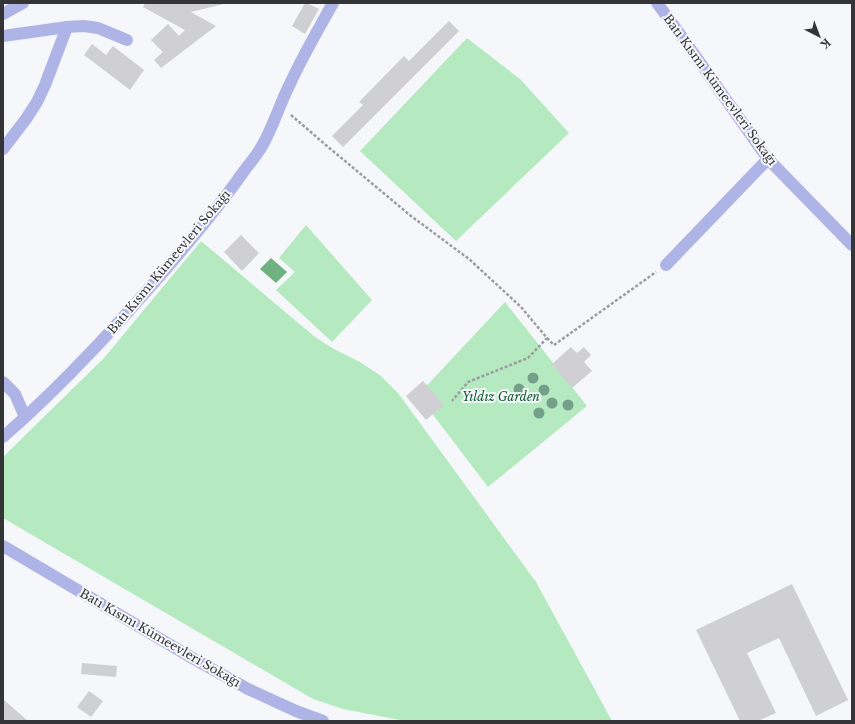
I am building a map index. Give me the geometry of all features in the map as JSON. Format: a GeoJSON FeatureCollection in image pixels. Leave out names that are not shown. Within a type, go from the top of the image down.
{"type":"FeatureCollection","features":[{"type":"Feature","properties":{"kind":"street"},"geometry":{"type":"LineString","coordinates":[[3,14],[23,3]]}},
{"type":"Feature","properties":{"kind":"street","name":"Batı Kısmı Kümeevleri Sokağı"},"geometry":{"type":"LineString","coordinates":[[3,437],[57,387],[124,317],[208,220],[261,146],[304,54],[333,3]]}},
{"type":"Feature","properties":{"kind":"street","name":"Batı Kısmı Kümeevleri Sokağı"},"geometry":{"type":"LineString","coordinates":[[657,3],[768,159],[852,245]]}},
{"type":"Feature","properties":{"kind":"street"},"geometry":{"type":"LineString","coordinates":[[3,36],[84,26],[98,28],[127,40]]}},
{"type":"Feature","properties":{"kind":"street"},"geometry":{"type":"LineString","coordinates":[[3,149],[37,102],[67,27]]}},
{"type":"Feature","properties":{"kind":"street"},"geometry":{"type":"LineString","coordinates":[[666,265],[768,159]]}},
{"type":"Feature","properties":{"kind":"street"},"geometry":{"type":"LineString","coordinates":[[3,382],[15,394],[25,417]]}},
{"type":"Feature","properties":{"kind":"street","name":"Batı Kısmı Kümeevleri Sokağı"},"geometry":{"type":"LineString","coordinates":[[3,546],[194,659],[248,689],[296,711],[323,721]]}},
{"type":"Feature","properties":{"kind":"path"},"geometry":{"type":"LineString","coordinates":[[281,104],[294,118],[338,156],[411,216],[468,259],[521,307],[554,345],[666,265]]}},
{"type":"Feature","properties":{"kind":"path"},"geometry":{"type":"LineString","coordinates":[[452,401],[468,382],[528,358],[547,338]]}},
{"type":"Feature","properties":{"kind":"green space"},"geometry":{"type":"Polygon","coordinates":[[[467,38],[520,79],[569,133],[456,241],[360,151],[467,38]]]}},
{"type":"Feature","properties":{"kind":"green space"},"geometry":{"type":"Polygon","coordinates":[[[306,225],[372,300],[332,342],[276,290],[295,272],[279,258],[306,225]]]}},
{"type":"Feature","properties":{"kind":"green space"},"geometry":{"type":"Polygon","coordinates":[[[201,241],[315,337],[334,349],[360,362],[381,376],[398,393],[536,582],[612,721],[405,721],[343,709],[313,699],[3,518],[3,457],[104,358],[201,241]]]}},
{"type":"Feature","properties":{"kind":"green space","name":"Yıldız Garden"},"geometry":{"type":"Polygon","coordinates":[[[505,302],[587,406],[488,487],[418,395],[505,302]]]}},
{"type":"Feature","properties":{"kind":"shaded area"},"geometry":{"type":"Polygon","coordinates":[[[271,258],[287,272],[276,283],[260,269],[271,258]]]}},
{"type":"Feature","properties":{"kind":"building"},"geometry":{"type":"Polygon","coordinates":[[[145,3],[224,4],[191,12],[216,26],[161,68],[154,60],[163,52],[151,40],[168,24],[179,36],[185,30],[143,7],[145,3]]]}},
{"type":"Feature","properties":{"kind":"building"},"geometry":{"type":"Polygon","coordinates":[[[305,3],[319,9],[305,34],[292,26],[305,3]]]}},
{"type":"Feature","properties":{"kind":"building"},"geometry":{"type":"Polygon","coordinates":[[[449,21],[459,31],[343,147],[332,136],[363,105],[359,102],[404,56],[409,61],[449,21]]]}},
{"type":"Feature","properties":{"kind":"building"},"geometry":{"type":"Polygon","coordinates":[[[92,44],[106,55],[113,46],[144,70],[130,90],[84,55],[92,44]]]}},
{"type":"Feature","properties":{"kind":"building"},"geometry":{"type":"Polygon","coordinates":[[[241,235],[259,253],[242,271],[224,252],[241,235]]]}},
{"type":"Feature","properties":{"kind":"building"},"geometry":{"type":"Polygon","coordinates":[[[571,347],[577,353],[584,347],[591,355],[584,362],[592,371],[572,388],[552,364],[571,347]]]}},
{"type":"Feature","properties":{"kind":"building"},"geometry":{"type":"Polygon","coordinates":[[[423,381],[444,405],[426,420],[406,396],[423,381]]]}},
{"type":"Feature","properties":{"kind":"building"},"geometry":{"type":"Polygon","coordinates":[[[792,584],[848,700],[816,716],[779,638],[747,653],[776,713],[758,721],[740,721],[696,630],[792,584]]]}},
{"type":"Feature","properties":{"kind":"building"},"geometry":{"type":"Polygon","coordinates":[[[82,663],[117,666],[116,677],[81,674],[82,663]]]}},
{"type":"Feature","properties":{"kind":"building"},"geometry":{"type":"Polygon","coordinates":[[[89,691],[103,701],[91,717],[77,707],[89,691]]]}},
{"type":"Feature","properties":{"kind":"building"},"geometry":{"type":"Polygon","coordinates":[[[3,699],[28,721],[3,721],[3,699]]]}}]}
